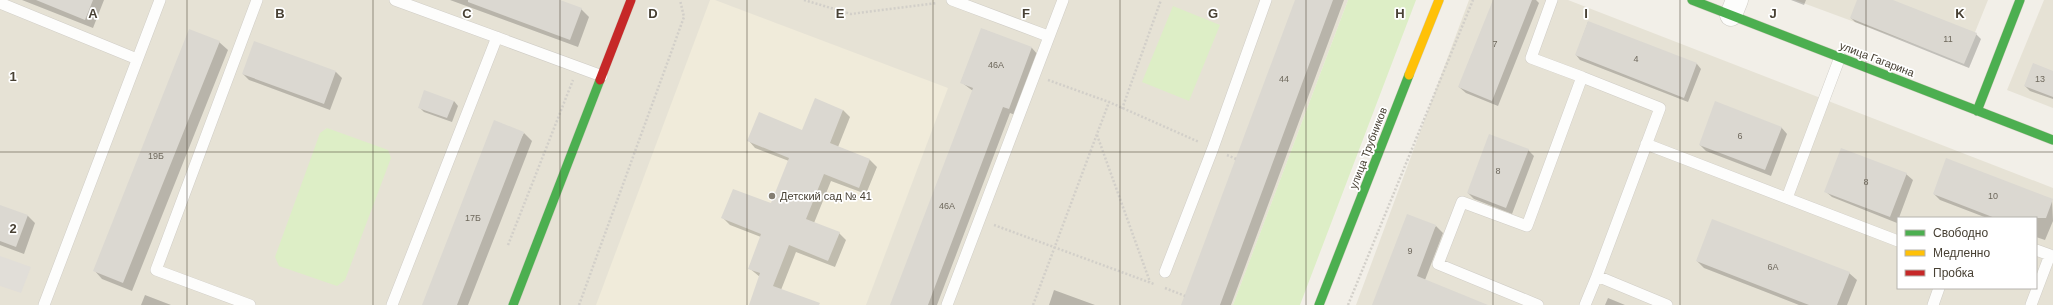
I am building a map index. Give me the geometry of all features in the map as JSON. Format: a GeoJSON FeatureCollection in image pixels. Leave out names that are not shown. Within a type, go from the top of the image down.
{"type":"FeatureCollection","features":[{"type":"Feature","properties":{"kind":"street"},"geometry":{"type":"LineString","coordinates":[[513,305],[631,0]]}},
{"type":"Feature","properties":{"kind":"street","name":"улица Трубников"},"geometry":{"type":"LineString","coordinates":[[1319,305],[1439,0]]}},
{"type":"Feature","properties":{"kind":"street","name":"улица Гагарина"},"geometry":{"type":"LineString","coordinates":[[1692,0],[1734,8],[1840,58],[2053,140]]}},
{"type":"Feature","properties":{"kind":"street"},"geometry":{"type":"LineString","coordinates":[[1977,110],[2020,0]]}},
{"type":"Feature","properties":{"kind":"lane"},"geometry":{"type":"LineString","coordinates":[[44,305],[160,0]]}},
{"type":"Feature","properties":{"kind":"lane"},"geometry":{"type":"LineString","coordinates":[[250,305],[156,270],[257,0]]}},
{"type":"Feature","properties":{"kind":"lane"},"geometry":{"type":"LineString","coordinates":[[395,0],[602,76]]}},
{"type":"Feature","properties":{"kind":"lane"},"geometry":{"type":"LineString","coordinates":[[947,305],[1048,36],[1063,0]]}},
{"type":"Feature","properties":{"kind":"lane"},"geometry":{"type":"LineString","coordinates":[[1166,272],[1213,148],[1266,0]]}},
{"type":"Feature","properties":{"kind":"lane"},"geometry":{"type":"LineString","coordinates":[[1552,0],[1531,58],[1660,108],[1585,305]]}},
{"type":"Feature","properties":{"kind":"lane"},"geometry":{"type":"LineString","coordinates":[[951,1],[1048,36]]}},
{"type":"Feature","properties":{"kind":"lane"},"geometry":{"type":"LineString","coordinates":[[0,3],[137,59]]}},
{"type":"Feature","properties":{"kind":"lane"},"geometry":{"type":"LineString","coordinates":[[392,305],[497,37]]}},
{"type":"Feature","properties":{"kind":"lane"},"geometry":{"type":"LineString","coordinates":[[1787,198],[1840,58]]}},
{"type":"Feature","properties":{"kind":"lane"},"geometry":{"type":"LineString","coordinates":[[1538,305],[1438,264],[1462,202],[1527,226],[1582,77]]}},
{"type":"Feature","properties":{"kind":"lane"},"geometry":{"type":"LineString","coordinates":[[1646,144],[1897,240]]}},
{"type":"Feature","properties":{"kind":"lane"},"geometry":{"type":"LineString","coordinates":[[2037,250],[2051,251],[2037,289]]}},
{"type":"Feature","properties":{"kind":"lane"},"geometry":{"type":"LineString","coordinates":[[1597,276],[1667,305]]}},
{"type":"Feature","properties":{"kind":"lane"},"geometry":{"type":"LineString","coordinates":[[1933,305],[1939,289]]}},
{"type":"Feature","properties":{"kind":"lane"},"geometry":{"type":"LineString","coordinates":[[2031,305],[2037,289]]}},
{"type":"Feature","properties":{"kind":"path"},"geometry":{"type":"LineString","coordinates":[[579,305],[684,17],[680,0]]}},
{"type":"Feature","properties":{"kind":"path"},"geometry":{"type":"LineString","coordinates":[[804,0],[851,14],[951,1]]}},
{"type":"Feature","properties":{"kind":"path"},"geometry":{"type":"LineString","coordinates":[[1122,109],[1161,0]]}},
{"type":"Feature","properties":{"kind":"path"},"geometry":{"type":"LineString","coordinates":[[1348,305],[1473,0]]}},
{"type":"Feature","properties":{"kind":"path"},"geometry":{"type":"LineString","coordinates":[[508,245],[578,67]]}},
{"type":"Feature","properties":{"kind":"path"},"geometry":{"type":"LineString","coordinates":[[1034,75],[1109,102],[1236,159]]}},
{"type":"Feature","properties":{"kind":"path"},"geometry":{"type":"LineString","coordinates":[[1033,305],[1109,102]]}},
{"type":"Feature","properties":{"kind":"path"},"geometry":{"type":"LineString","coordinates":[[1097,135],[1150,283]]}},
{"type":"Feature","properties":{"kind":"path"},"geometry":{"type":"LineString","coordinates":[[979,220],[1185,296]]}},
{"type":"Feature","properties":{"kind":"shaded area"},"geometry":{"type":"Polygon","coordinates":[[[0,0],[1348,0],[1233,305],[0,305],[0,0]]]}},
{"type":"Feature","properties":{"kind":"shaded area","name":"Детский сад № 41"},"geometry":{"type":"Polygon","coordinates":[[[710,0],[715,0],[948,88],[866,305],[596,305],[710,0]]]}},
{"type":"Feature","properties":{"kind":"shaded area"},"geometry":{"type":"Polygon","coordinates":[[[1469,0],[1568,0],[2053,188],[2053,305],[1356,305],[1469,0]]]}},
{"type":"Feature","properties":{"kind":"shaded area"},"geometry":{"type":"Polygon","coordinates":[[[1795,0],[1988,0],[1963,62],[1795,0]]]}},
{"type":"Feature","properties":{"kind":"shaded area"},"geometry":{"type":"Polygon","coordinates":[[[2044,0],[2053,0],[2053,108],[2007,90],[2044,0]]]}},
{"type":"Feature","properties":{"kind":"shaded area"},"geometry":{"type":"Polygon","coordinates":[[[0,256],[31,267],[21,293],[0,286],[0,256]]]}},
{"type":"Feature","properties":{"kind":"green space"},"geometry":{"type":"Polygon","coordinates":[[[1348,0],[1416,0],[1300,305],[1233,305],[1348,0]]]}},
{"type":"Feature","properties":{"kind":"green space"},"geometry":{"type":"Polygon","coordinates":[[[1173,6],[1220,25],[1189,101],[1142,82],[1173,6]]]}},
{"type":"Feature","properties":{"kind":"green space"},"geometry":{"type":"Polygon","coordinates":[[[327,128],[388,150],[391,158],[345,280],[337,286],[279,266],[275,257],[320,133],[327,128]]]}},
{"type":"Feature","properties":{"kind":"building"},"geometry":{"type":"Polygon","coordinates":[[[36,0],[93,0],[85,20],[36,0]]]}},
{"type":"Feature","properties":{"kind":"building"},"geometry":{"type":"Polygon","coordinates":[[[468,0],[560,0],[582,8],[570,40],[468,2],[468,0]]]}},
{"type":"Feature","properties":{"kind":"building"},"geometry":{"type":"Polygon","coordinates":[[[1295,0],[1333,0],[1220,305],[1181,305],[1295,0]]]}},
{"type":"Feature","properties":{"kind":"building"},"geometry":{"type":"Polygon","coordinates":[[[1493,0],[1532,0],[1492,101],[1458,87],[1493,0]]]}},
{"type":"Feature","properties":{"kind":"building"},"geometry":{"type":"Polygon","coordinates":[[[1857,0],[1893,0],[1977,33],[1964,64],[1850,18],[1857,0]]]}},
{"type":"Feature","properties":{"kind":"building"},"geometry":{"type":"Polygon","coordinates":[[[1588,21],[1697,63],[1684,98],[1575,55],[1588,21]]]}},
{"type":"Feature","properties":{"kind":"building"},"geometry":{"type":"Polygon","coordinates":[[[981,28],[1032,47],[1009,109],[1003,107],[928,305],[890,305],[973,88],[960,83],[981,28]]]}},
{"type":"Feature","properties":{"kind":"building"},"geometry":{"type":"Polygon","coordinates":[[[189,29],[220,41],[123,283],[93,271],[189,29]]]}},
{"type":"Feature","properties":{"kind":"building"},"geometry":{"type":"Polygon","coordinates":[[[254,41],[336,71],[324,104],[242,74],[254,41]]]}},
{"type":"Feature","properties":{"kind":"building"},"geometry":{"type":"Polygon","coordinates":[[[2033,63],[2053,71],[2053,97],[2024,86],[2033,63]]]}},
{"type":"Feature","properties":{"kind":"building"},"geometry":{"type":"Polygon","coordinates":[[[424,90],[454,101],[447,118],[418,108],[424,90]]]}},
{"type":"Feature","properties":{"kind":"building"},"geometry":{"type":"Polygon","coordinates":[[[815,98],[843,110],[830,143],[870,159],[859,188],[824,174],[806,219],[840,232],[828,261],[789,245],[773,286],[820,303],[819,305],[749,305],[760,273],[748,269],[761,234],[721,218],[733,189],[771,203],[789,158],[747,141],[759,112],[802,130],[815,98]]]}},
{"type":"Feature","properties":{"kind":"building"},"geometry":{"type":"Polygon","coordinates":[[[1715,101],[1782,127],[1765,170],[1699,145],[1715,101]]]}},
{"type":"Feature","properties":{"kind":"building"},"geometry":{"type":"Polygon","coordinates":[[[494,120],[524,132],[457,305],[422,305],[494,120]]]}},
{"type":"Feature","properties":{"kind":"building"},"geometry":{"type":"Polygon","coordinates":[[[1489,134],[1529,149],[1506,208],[1467,193],[1489,134]]]}},
{"type":"Feature","properties":{"kind":"building"},"geometry":{"type":"Polygon","coordinates":[[[1841,148],[1907,173],[1890,217],[1824,192],[1841,148]]]}},
{"type":"Feature","properties":{"kind":"building"},"geometry":{"type":"Polygon","coordinates":[[[1946,158],[2053,199],[2046,218],[1992,217],[1933,194],[1946,158]]]}},
{"type":"Feature","properties":{"kind":"building"},"geometry":{"type":"Polygon","coordinates":[[[0,205],[28,215],[16,247],[0,241],[0,205]]]}},
{"type":"Feature","properties":{"kind":"building"},"geometry":{"type":"Polygon","coordinates":[[[1407,214],[1436,225],[1417,276],[1488,305],[1372,305],[1407,214]]]}},
{"type":"Feature","properties":{"kind":"building"},"geometry":{"type":"Polygon","coordinates":[[[1712,219],[1850,272],[1837,305],[1809,305],[1696,261],[1712,219]]]}},
{"type":"Feature","properties":{"kind":"traffic: fast"},"geometry":{"type":"LineString","coordinates":[[1692,0],[2053,140]]}},
{"type":"Feature","properties":{"kind":"traffic: fast"},"geometry":{"type":"LineString","coordinates":[[1977,111],[2020,0]]}},
{"type":"Feature","properties":{"kind":"traffic: fast"},"geometry":{"type":"LineString","coordinates":[[1319,305],[1409,75]]}},
{"type":"Feature","properties":{"kind":"traffic: fast"},"geometry":{"type":"LineString","coordinates":[[513,305],[600,80]]}},
{"type":"Feature","properties":{"kind":"traffic: slow"},"geometry":{"type":"LineString","coordinates":[[1409,75],[1439,0]]}},
{"type":"Feature","properties":{"kind":"traffic: jam"},"geometry":{"type":"LineString","coordinates":[[600,80],[631,0]]}},
{"type":"Feature","properties":{"kind":"place","name":"Детский сад № 41"},"geometry":{"type":"Point","coordinates":[772,196]}}]}
